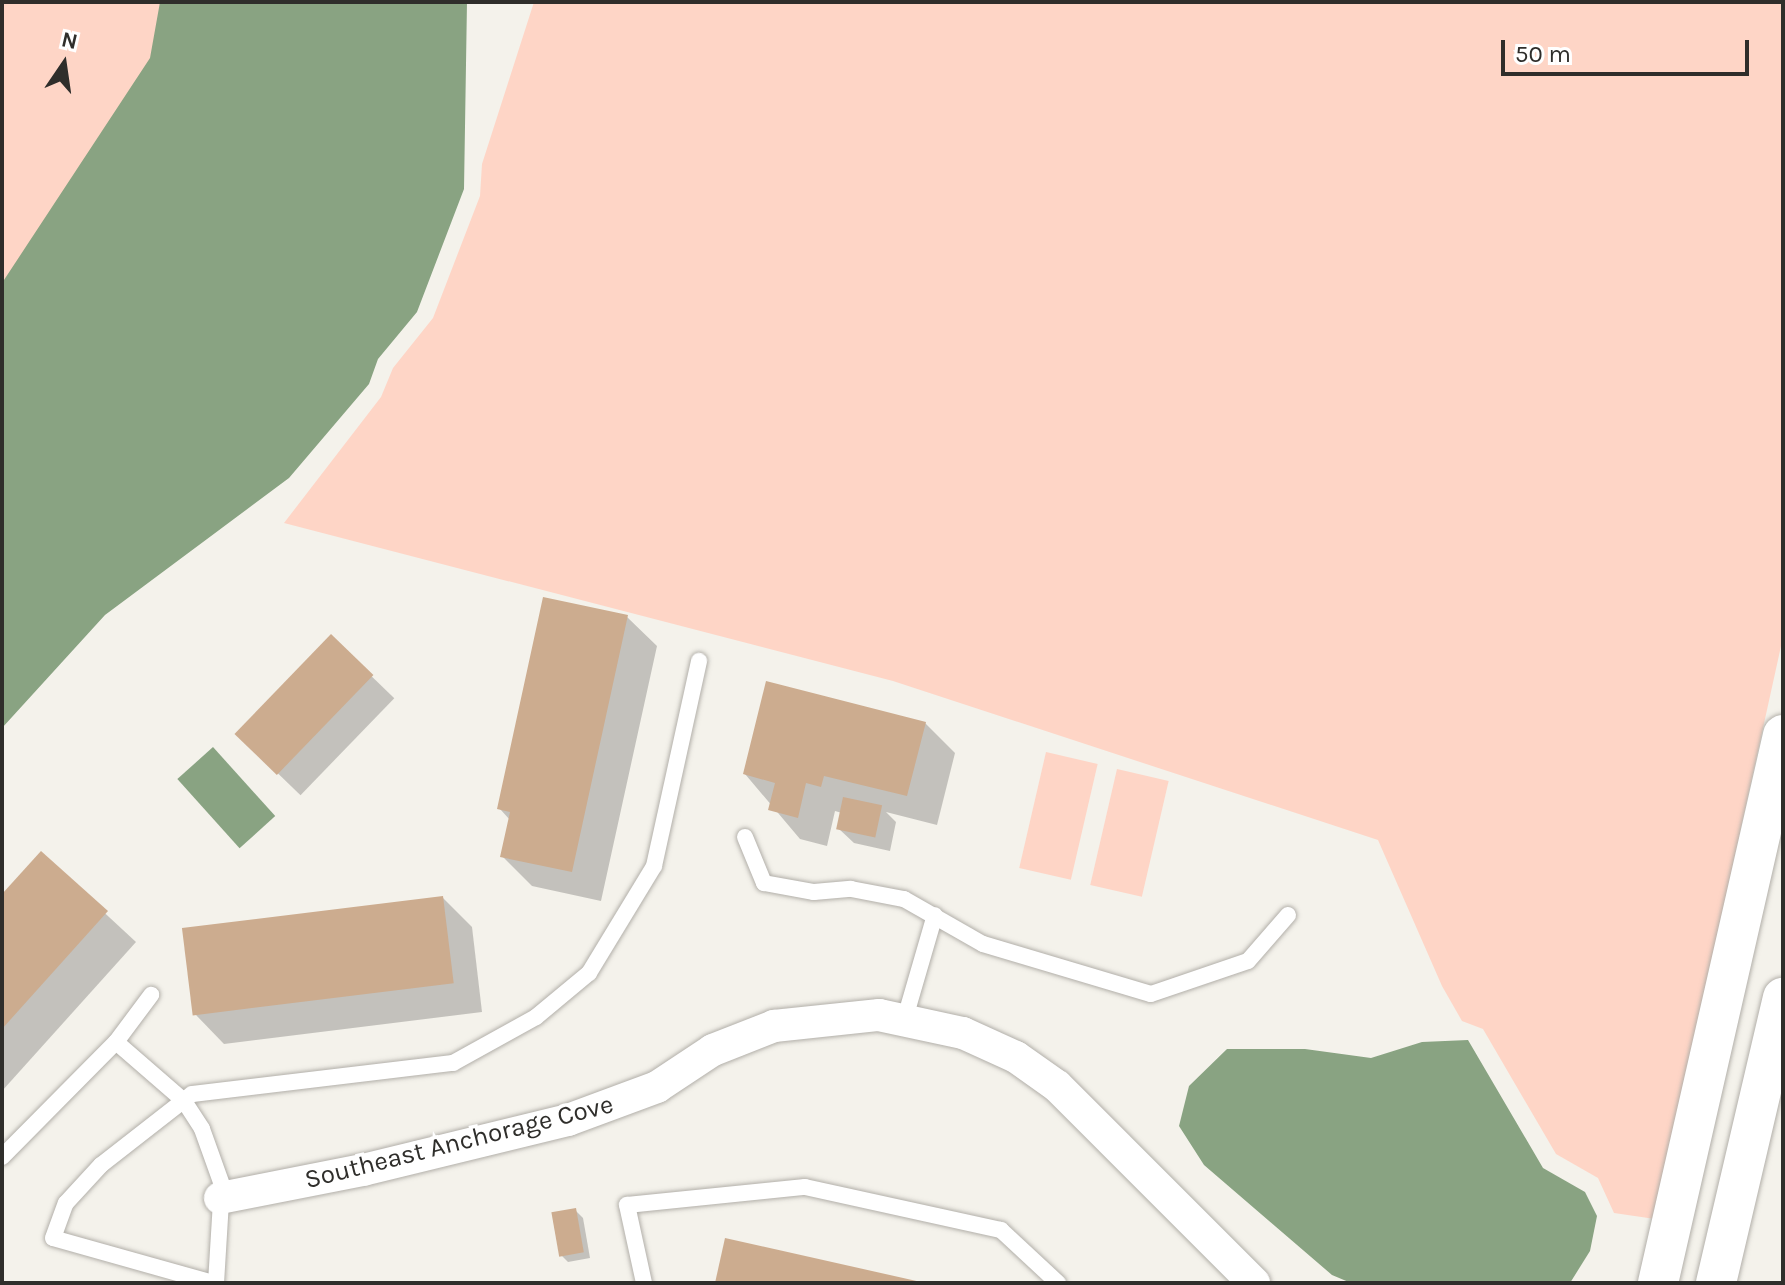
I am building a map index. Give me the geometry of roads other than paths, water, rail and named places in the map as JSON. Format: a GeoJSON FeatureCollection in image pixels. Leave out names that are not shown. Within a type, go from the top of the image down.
{"type":"FeatureCollection","features":[{"type":"Feature","properties":{"kind":"street"},"geometry":{"type":"LineString","coordinates":[[1658,1283],[1783,735]]}},
{"type":"Feature","properties":{"kind":"street"},"geometry":{"type":"LineString","coordinates":[[1716,1283],[1783,998]]}},
{"type":"Feature","properties":{"kind":"street","name":"Southeast Anchorage Cove"},"geometry":{"type":"LineString","coordinates":[[220,1198],[363,1170],[568,1120],[657,1087],[713,1050],[774,1026],[798,1020],[905,1018],[963,1033],[1016,1057],[1057,1086],[1254,1283]]}},
{"type":"Feature","properties":{"kind":"lane"},"geometry":{"type":"LineString","coordinates":[[116,1042],[184,1101],[213,1158],[220,1198],[215,1283],[53,1238],[66,1203],[87,1179],[184,1101],[192,1094],[267,1082],[453,1063],[536,1017],[568,991],[606,951],[654,866],[699,661]]}},
{"type":"Feature","properties":{"kind":"lane"},"geometry":{"type":"LineString","coordinates":[[745,837],[764,883],[814,892],[851,889],[904,899],[983,944],[1151,994],[1248,961],[1288,915]]}},
{"type":"Feature","properties":{"kind":"lane"},"geometry":{"type":"LineString","coordinates":[[905,1018],[935,915]]}},
{"type":"Feature","properties":{"kind":"lane"},"geometry":{"type":"LineString","coordinates":[[2,1157],[116,1042],[151,995]]}},
{"type":"Feature","properties":{"kind":"lane"},"geometry":{"type":"LineString","coordinates":[[644,1283],[627,1205],[805,1187],[1001,1230],[1058,1283]]}}]}
